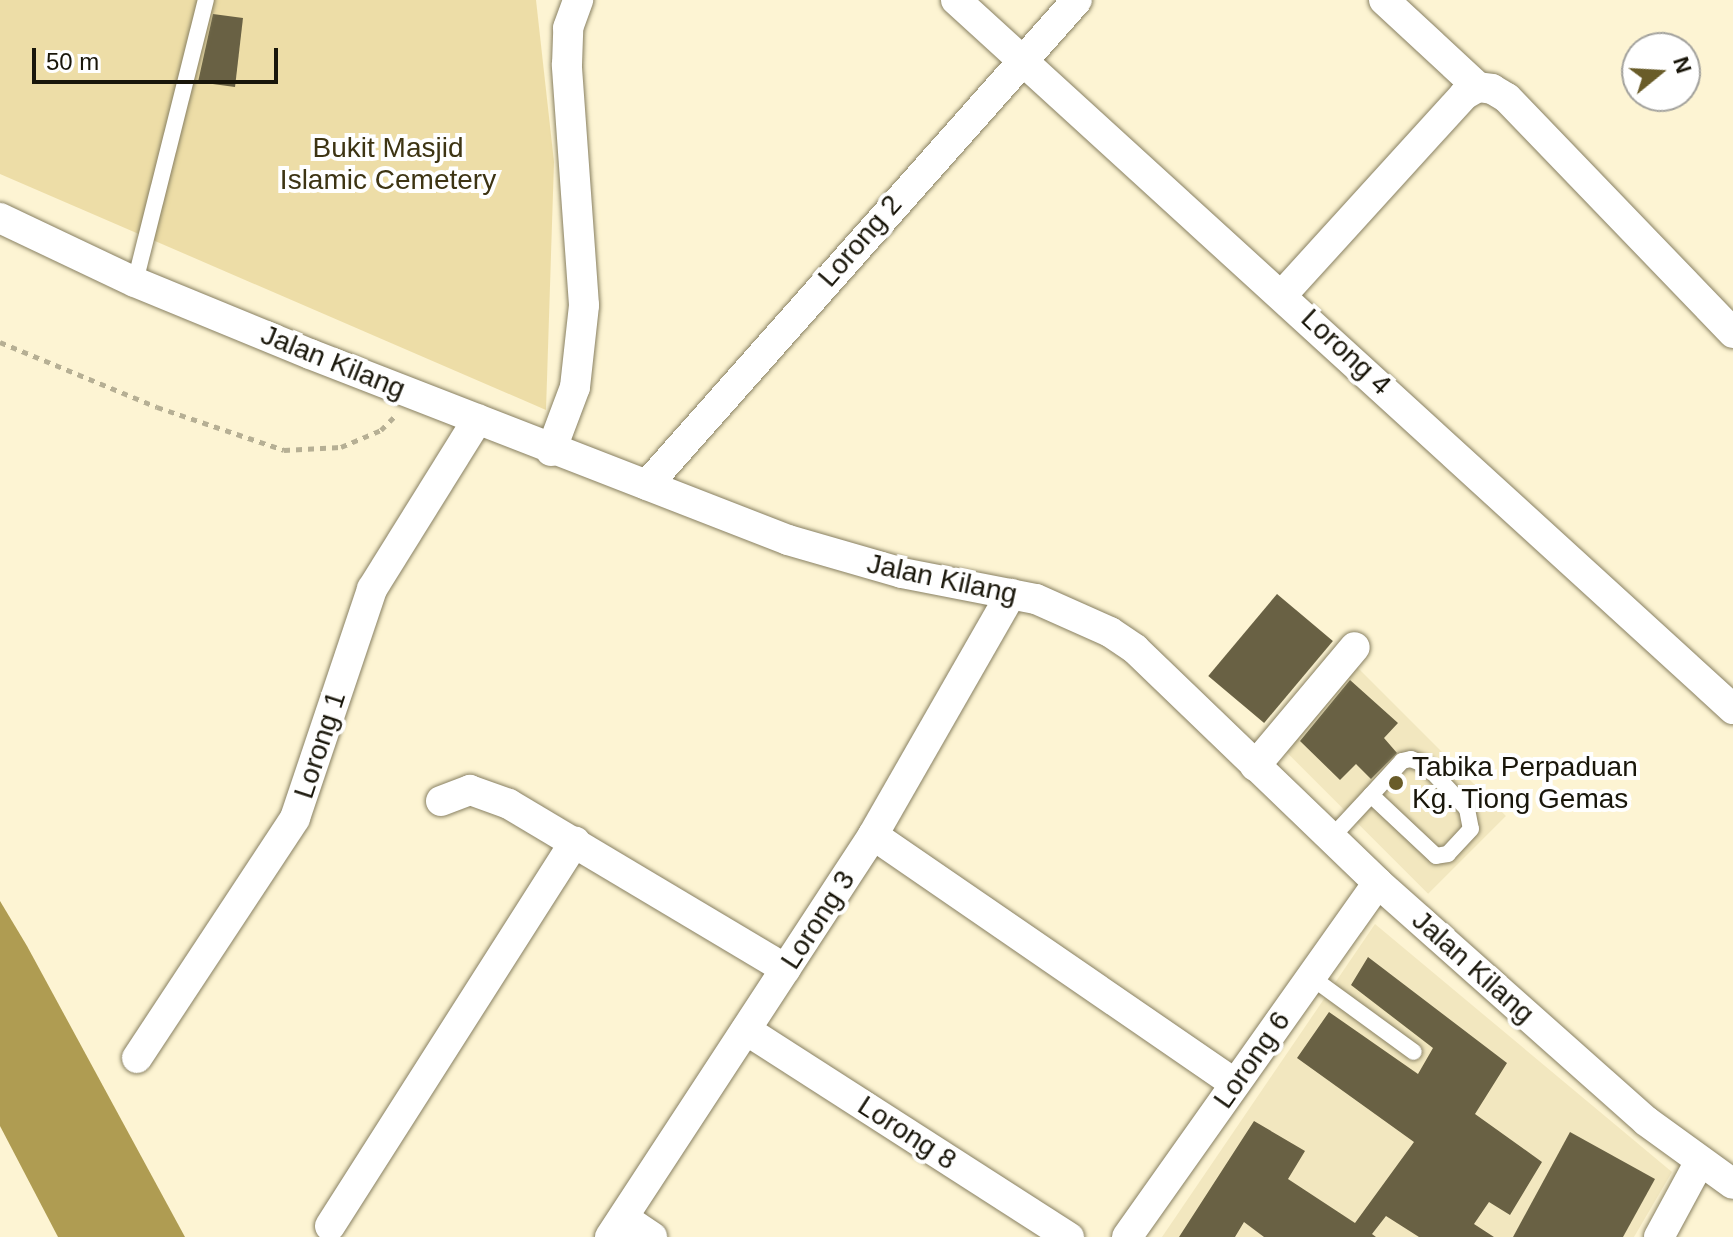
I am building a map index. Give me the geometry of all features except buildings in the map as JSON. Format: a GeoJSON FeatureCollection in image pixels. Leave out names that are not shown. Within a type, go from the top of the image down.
{"type":"FeatureCollection","features":[{"type":"Feature","properties":{"kind":"street"},"geometry":{"type":"LineString","coordinates":[[551,451],[575,387],[584,305],[567,65],[568,28],[578,0]]}},
{"type":"Feature","properties":{"kind":"street","name":"Lorong 4"},"geometry":{"type":"LineString","coordinates":[[956,0],[1283,294],[1733,709]]}},
{"type":"Feature","properties":{"kind":"street","name":"Lorong 2"},"geometry":{"type":"LineString","coordinates":[[647,485],[1022,57],[1077,0]]}},
{"type":"Feature","properties":{"kind":"street"},"geometry":{"type":"LineString","coordinates":[[1384,0],[1478,87],[1507,98],[1733,333]]}},
{"type":"Feature","properties":{"kind":"street"},"geometry":{"type":"LineString","coordinates":[[1283,294],[1464,95],[1478,87]]}},
{"type":"Feature","properties":{"kind":"street","name":"Jalan Kilang"},"geometry":{"type":"LineString","coordinates":[[0,218],[135,282],[551,451],[831,555],[1056,605],[1135,649],[1378,883],[1721,1170]]}},
{"type":"Feature","properties":{"kind":"street","name":"Lorong 1"},"geometry":{"type":"LineString","coordinates":[[137,1058],[295,818],[372,589],[478,419]]}},
{"type":"Feature","properties":{"kind":"street","name":"Lorong 3"},"geometry":{"type":"LineString","coordinates":[[617,1227],[873,835],[1011,594]]}},
{"type":"Feature","properties":{"kind":"street"},"geometry":{"type":"LineString","coordinates":[[1255,766],[1355,647]]}},
{"type":"Feature","properties":{"kind":"street"},"geometry":{"type":"LineString","coordinates":[[441,801],[470,790],[483,793],[575,842],[786,969]]}},
{"type":"Feature","properties":{"kind":"street"},"geometry":{"type":"LineString","coordinates":[[873,835],[1235,1084]]}},
{"type":"Feature","properties":{"kind":"street"},"geometry":{"type":"LineString","coordinates":[[330,1226],[575,842]]}},
{"type":"Feature","properties":{"kind":"street","name":"Lorong 6"},"geometry":{"type":"LineString","coordinates":[[1127,1237],[1378,883]]}},
{"type":"Feature","properties":{"kind":"street","name":"Lorong 8"},"geometry":{"type":"LineString","coordinates":[[746,1030],[1069,1237]]}},
{"type":"Feature","properties":{"kind":"street"},"geometry":{"type":"LineString","coordinates":[[1659,1237],[1721,1170]]}},
{"type":"Feature","properties":{"kind":"street"},"geometry":{"type":"LineString","coordinates":[[617,1227],[652,1237]]}},
{"type":"Feature","properties":{"kind":"lane"},"geometry":{"type":"LineString","coordinates":[[135,282],[206,0]]}},
{"type":"Feature","properties":{"kind":"lane"},"geometry":{"type":"LineString","coordinates":[[1331,838],[1402,761],[1419,760],[1467,809],[1471,829],[1448,854],[1436,856],[1371,795]]}},
{"type":"Feature","properties":{"kind":"lane"},"geometry":{"type":"LineString","coordinates":[[1311,977],[1414,1052]]}},
{"type":"Feature","properties":{"kind":"path"},"geometry":{"type":"LineString","coordinates":[[0,342],[157,407],[284,450],[341,447],[361,440],[381,430],[416,395]]}},
{"type":"Feature","properties":{"kind":"shaded area","name":"Tabika Perpaduan Kg. Tiong Gemas"},"geometry":{"type":"Polygon","coordinates":[[[1356,666],[1506,816],[1428,894],[1278,744],[1356,666]]]}},
{"type":"Feature","properties":{"kind":"shaded area"},"geometry":{"type":"Polygon","coordinates":[[[0,901],[185,1237],[58,1237],[0,1126],[0,901]]]}},
{"type":"Feature","properties":{"kind":"shaded area"},"geometry":{"type":"Polygon","coordinates":[[[1375,924],[1672,1172],[1634,1237],[1162,1237],[1375,924]]]}},
{"type":"Feature","properties":{"kind":"green space","name":"Bukit Masjid Islamic Cemetery"},"geometry":{"type":"Polygon","coordinates":[[[0,0],[536,0],[554,162],[546,410],[0,174],[0,0]]]}},
{"type":"Feature","properties":{"kind":"place","name":"Tabika Perpaduan Kg. Tiong Gemas"},"geometry":{"type":"Point","coordinates":[1396,783]}}]}
